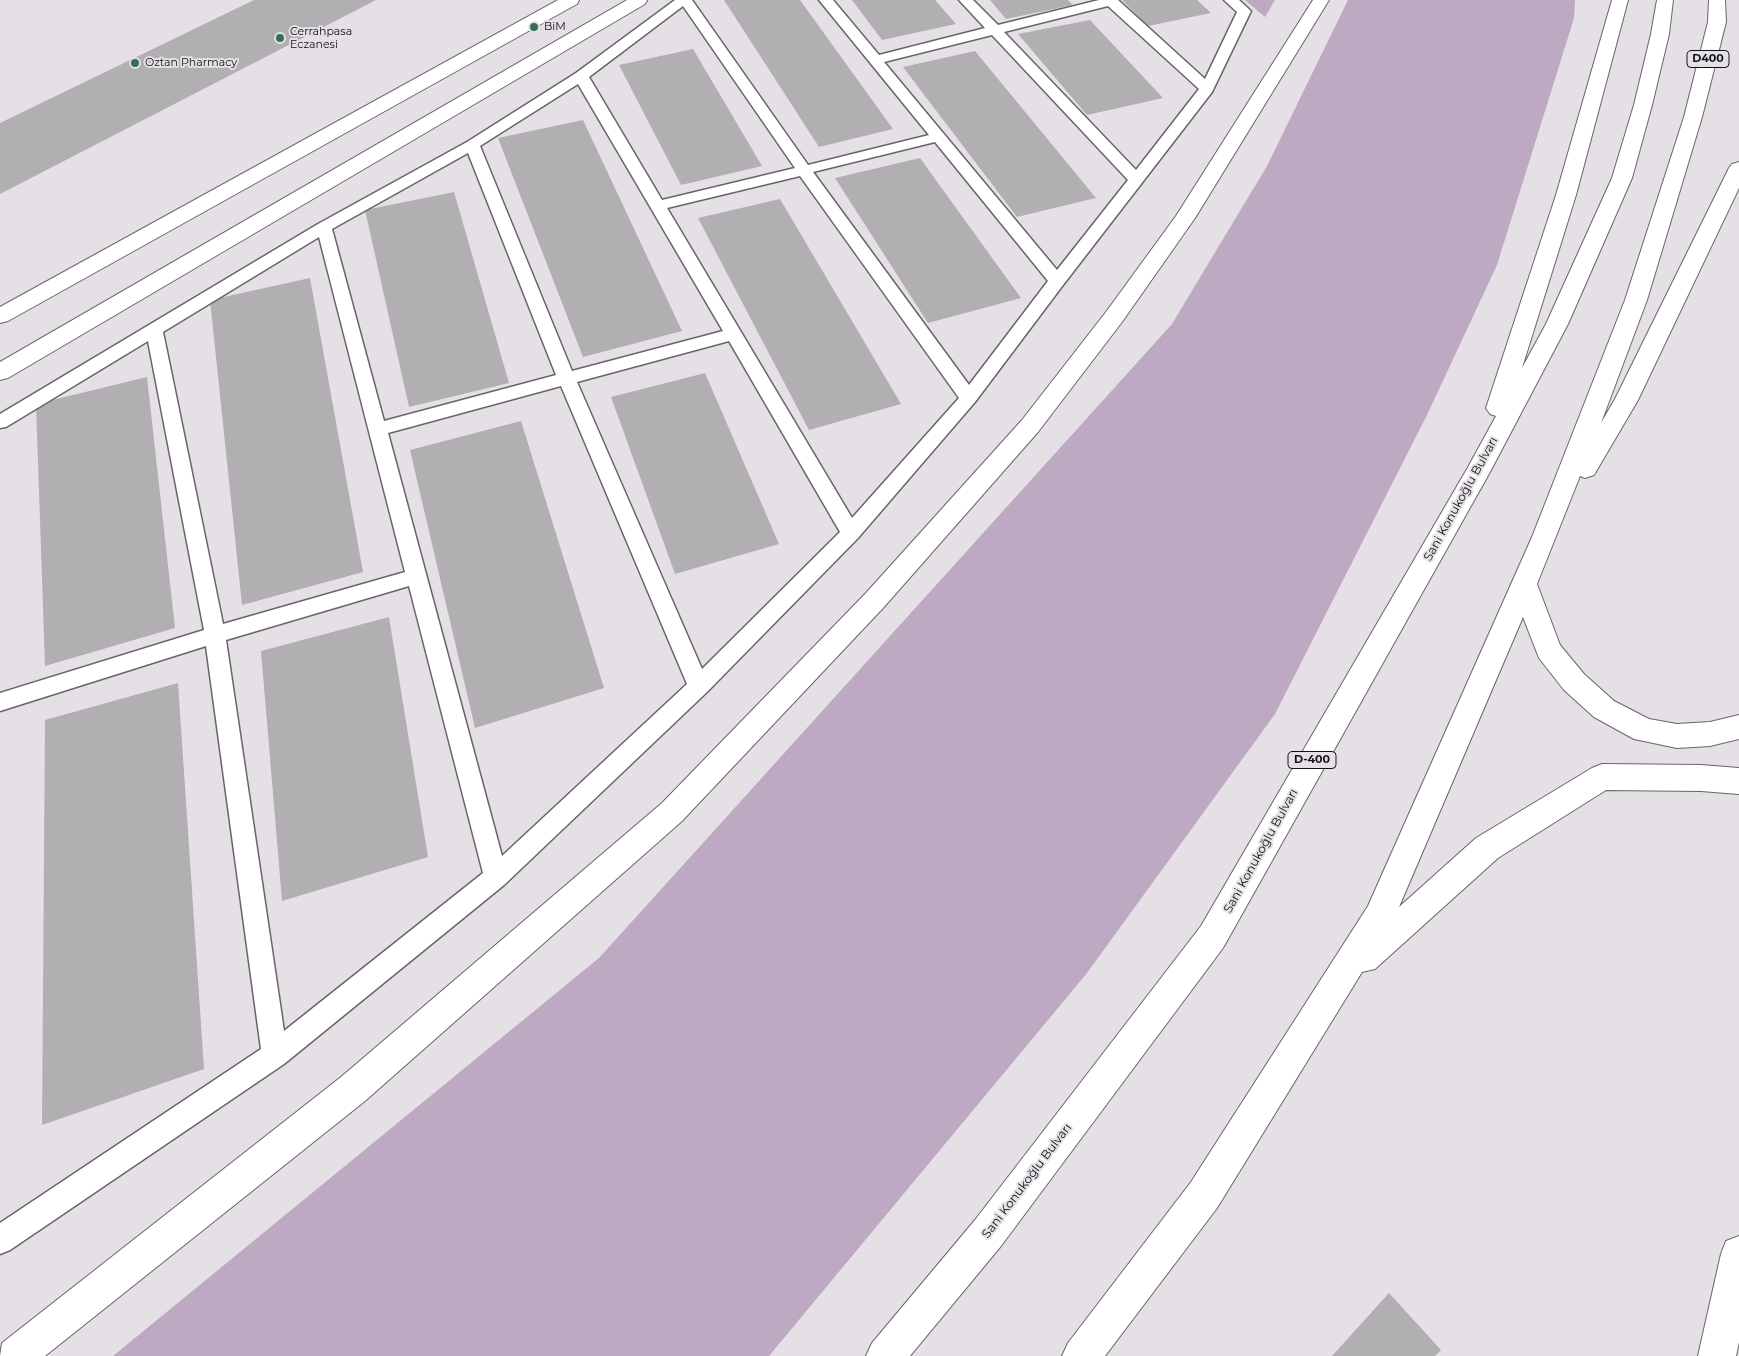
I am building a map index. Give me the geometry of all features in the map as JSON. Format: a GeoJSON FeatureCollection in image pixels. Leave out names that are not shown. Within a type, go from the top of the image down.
{"type":"FeatureCollection","features":[{"type":"Feature","properties":{"kind":"main road"},"geometry":{"type":"LineString","coordinates":[[0,316],[571,0]]}},
{"type":"Feature","properties":{"kind":"main road"},"geometry":{"type":"LineString","coordinates":[[0,372],[639,0]]}},
{"type":"Feature","properties":{"kind":"main road"},"geometry":{"type":"LineString","coordinates":[[15,1356],[353,1089],[672,812],[875,600],[1030,426],[1114,318],[1185,218],[1321,0]]}},
{"type":"Feature","properties":{"kind":"main road"},"geometry":{"type":"LineString","coordinates":[[1478,472],[1566,195],[1620,0]]}},
{"type":"Feature","properties":{"kind":"main road","name":"Sani Konukoğlu Bulvarı"},"geometry":{"type":"LineString","coordinates":[[885,1356],[988,1232],[1212,938],[1478,472],[1557,324],[1622,178],[1643,105],[1660,34],[1665,0]]}},
{"type":"Feature","properties":{"kind":"main road","name":"D400"},"geometry":{"type":"LineString","coordinates":[[1544,537],[1636,300],[1693,117],[1717,22],[1717,0]]}},
{"type":"Feature","properties":{"kind":"main road"},"geometry":{"type":"LineString","coordinates":[[1081,1356],[1204,1194],[1379,916],[1544,537],[1626,400],[1739,168]]}},
{"type":"Feature","properties":{"kind":"main road"},"geometry":{"type":"LineString","coordinates":[[1524,583],[1549,650],[1574,682],[1604,709],[1644,730],[1677,736],[1710,734],[1739,727]]}},
{"type":"Feature","properties":{"kind":"main road"},"geometry":{"type":"LineString","coordinates":[[1340,979],[1487,848],[1602,778],[1701,778],[1739,781]]}},
{"type":"Feature","properties":{"kind":"main road"},"geometry":{"type":"LineString","coordinates":[[1717,1356],[1739,1254]]}},
{"type":"Feature","properties":{"kind":"lane"},"geometry":{"type":"LineString","coordinates":[[0,422],[324,227],[472,145],[580,76],[684,0],[804,170],[970,398]]}},
{"type":"Feature","properties":{"kind":"lane"},"geometry":{"type":"LineString","coordinates":[[826,0],[1057,281]]}},
{"type":"Feature","properties":{"kind":"lane"},"geometry":{"type":"LineString","coordinates":[[966,0],[1137,180]]}},
{"type":"Feature","properties":{"kind":"lane"},"geometry":{"type":"LineString","coordinates":[[0,1240],[276,1055],[496,877],[699,686],[851,533],[970,398],[1057,281],[1207,89],[1244,11],[1231,0]]}},
{"type":"Feature","properties":{"kind":"lane"},"geometry":{"type":"LineString","coordinates":[[875,60],[1111,1],[1207,89]]}},
{"type":"Feature","properties":{"kind":"lane"},"geometry":{"type":"LineString","coordinates":[[580,76],[851,533]]}},
{"type":"Feature","properties":{"kind":"lane"},"geometry":{"type":"LineString","coordinates":[[658,206],[938,137]]}},
{"type":"Feature","properties":{"kind":"lane"},"geometry":{"type":"LineString","coordinates":[[472,145],[566,377],[699,686]]}},
{"type":"Feature","properties":{"kind":"lane"},"geometry":{"type":"LineString","coordinates":[[324,227],[496,877]]}},
{"type":"Feature","properties":{"kind":"lane"},"geometry":{"type":"LineString","coordinates":[[154,330],[215,635],[276,1055]]}},
{"type":"Feature","properties":{"kind":"lane"},"geometry":{"type":"LineString","coordinates":[[378,429],[566,377],[734,334]]}},
{"type":"Feature","properties":{"kind":"lane"},"geometry":{"type":"LineString","coordinates":[[0,702],[215,635],[417,576]]}},
{"type":"Feature","properties":{"kind":"shaded area"},"geometry":{"type":"Polygon","coordinates":[[[1245,0],[1275,0],[1265,17],[1245,0]]]}},
{"type":"Feature","properties":{"kind":"shaded area"},"geometry":{"type":"Polygon","coordinates":[[[1348,0],[1575,0],[1574,18],[1497,265],[1427,415],[1275,714],[1087,973],[769,1356],[113,1356],[599,958],[1172,324],[1267,166],[1348,0]]]}},
{"type":"Feature","properties":{"kind":"building"},"geometry":{"type":"Polygon","coordinates":[[[254,0],[376,0],[0,194],[0,123],[254,0]]]}},
{"type":"Feature","properties":{"kind":"building"},"geometry":{"type":"Polygon","coordinates":[[[724,0],[800,0],[893,129],[819,147],[724,0]]]}},
{"type":"Feature","properties":{"kind":"building"},"geometry":{"type":"Polygon","coordinates":[[[852,0],[935,0],[956,24],[882,40],[852,0]]]}},
{"type":"Feature","properties":{"kind":"building"},"geometry":{"type":"Polygon","coordinates":[[[990,0],[1068,0],[1073,5],[1006,19],[990,0]]]}},
{"type":"Feature","properties":{"kind":"building"},"geometry":{"type":"Polygon","coordinates":[[[1122,0],[1197,0],[1211,13],[1148,26],[1122,0]]]}},
{"type":"Feature","properties":{"kind":"building"},"geometry":{"type":"Polygon","coordinates":[[[1090,20],[1163,98],[1087,115],[1018,34],[1090,20]]]}},
{"type":"Feature","properties":{"kind":"building"},"geometry":{"type":"Polygon","coordinates":[[[693,49],[762,166],[681,185],[619,65],[693,49]]]}},
{"type":"Feature","properties":{"kind":"building"},"geometry":{"type":"Polygon","coordinates":[[[975,51],[1096,198],[1017,217],[903,67],[975,51]]]}},
{"type":"Feature","properties":{"kind":"building"},"geometry":{"type":"Polygon","coordinates":[[[583,120],[682,331],[583,357],[498,138],[583,120]]]}},
{"type":"Feature","properties":{"kind":"building"},"geometry":{"type":"Polygon","coordinates":[[[920,158],[1021,298],[928,323],[835,178],[920,158]]]}},
{"type":"Feature","properties":{"kind":"building"},"geometry":{"type":"Polygon","coordinates":[[[454,192],[509,383],[409,407],[365,210],[454,192]]]}},
{"type":"Feature","properties":{"kind":"building"},"geometry":{"type":"Polygon","coordinates":[[[780,199],[901,404],[809,430],[698,218],[780,199]]]}},
{"type":"Feature","properties":{"kind":"building"},"geometry":{"type":"Polygon","coordinates":[[[310,278],[363,572],[242,605],[210,300],[310,278]]]}},
{"type":"Feature","properties":{"kind":"building"},"geometry":{"type":"Polygon","coordinates":[[[705,373],[779,544],[675,574],[611,397],[705,373]]]}},
{"type":"Feature","properties":{"kind":"building"},"geometry":{"type":"Polygon","coordinates":[[[147,377],[175,628],[45,666],[36,404],[147,377]]]}},
{"type":"Feature","properties":{"kind":"building"},"geometry":{"type":"Polygon","coordinates":[[[521,421],[604,688],[475,728],[410,450],[521,421]]]}},
{"type":"Feature","properties":{"kind":"building"},"geometry":{"type":"Polygon","coordinates":[[[389,617],[428,857],[282,901],[261,651],[389,617]]]}},
{"type":"Feature","properties":{"kind":"building"},"geometry":{"type":"Polygon","coordinates":[[[178,683],[204,1069],[42,1125],[45,720],[178,683]]]}},
{"type":"Feature","properties":{"kind":"building"},"geometry":{"type":"Polygon","coordinates":[[[1389,1293],[1441,1350],[1435,1356],[1332,1356],[1389,1293]]]}},
{"type":"Feature","properties":{"kind":"place","name":"BiM"},"geometry":{"type":"Point","coordinates":[534,27]}},
{"type":"Feature","properties":{"kind":"place","name":"Cerrahpasa Eczanesi"},"geometry":{"type":"Point","coordinates":[280,38]}},
{"type":"Feature","properties":{"kind":"place","name":"Oztan Pharmacy"},"geometry":{"type":"Point","coordinates":[135,63]}}]}
